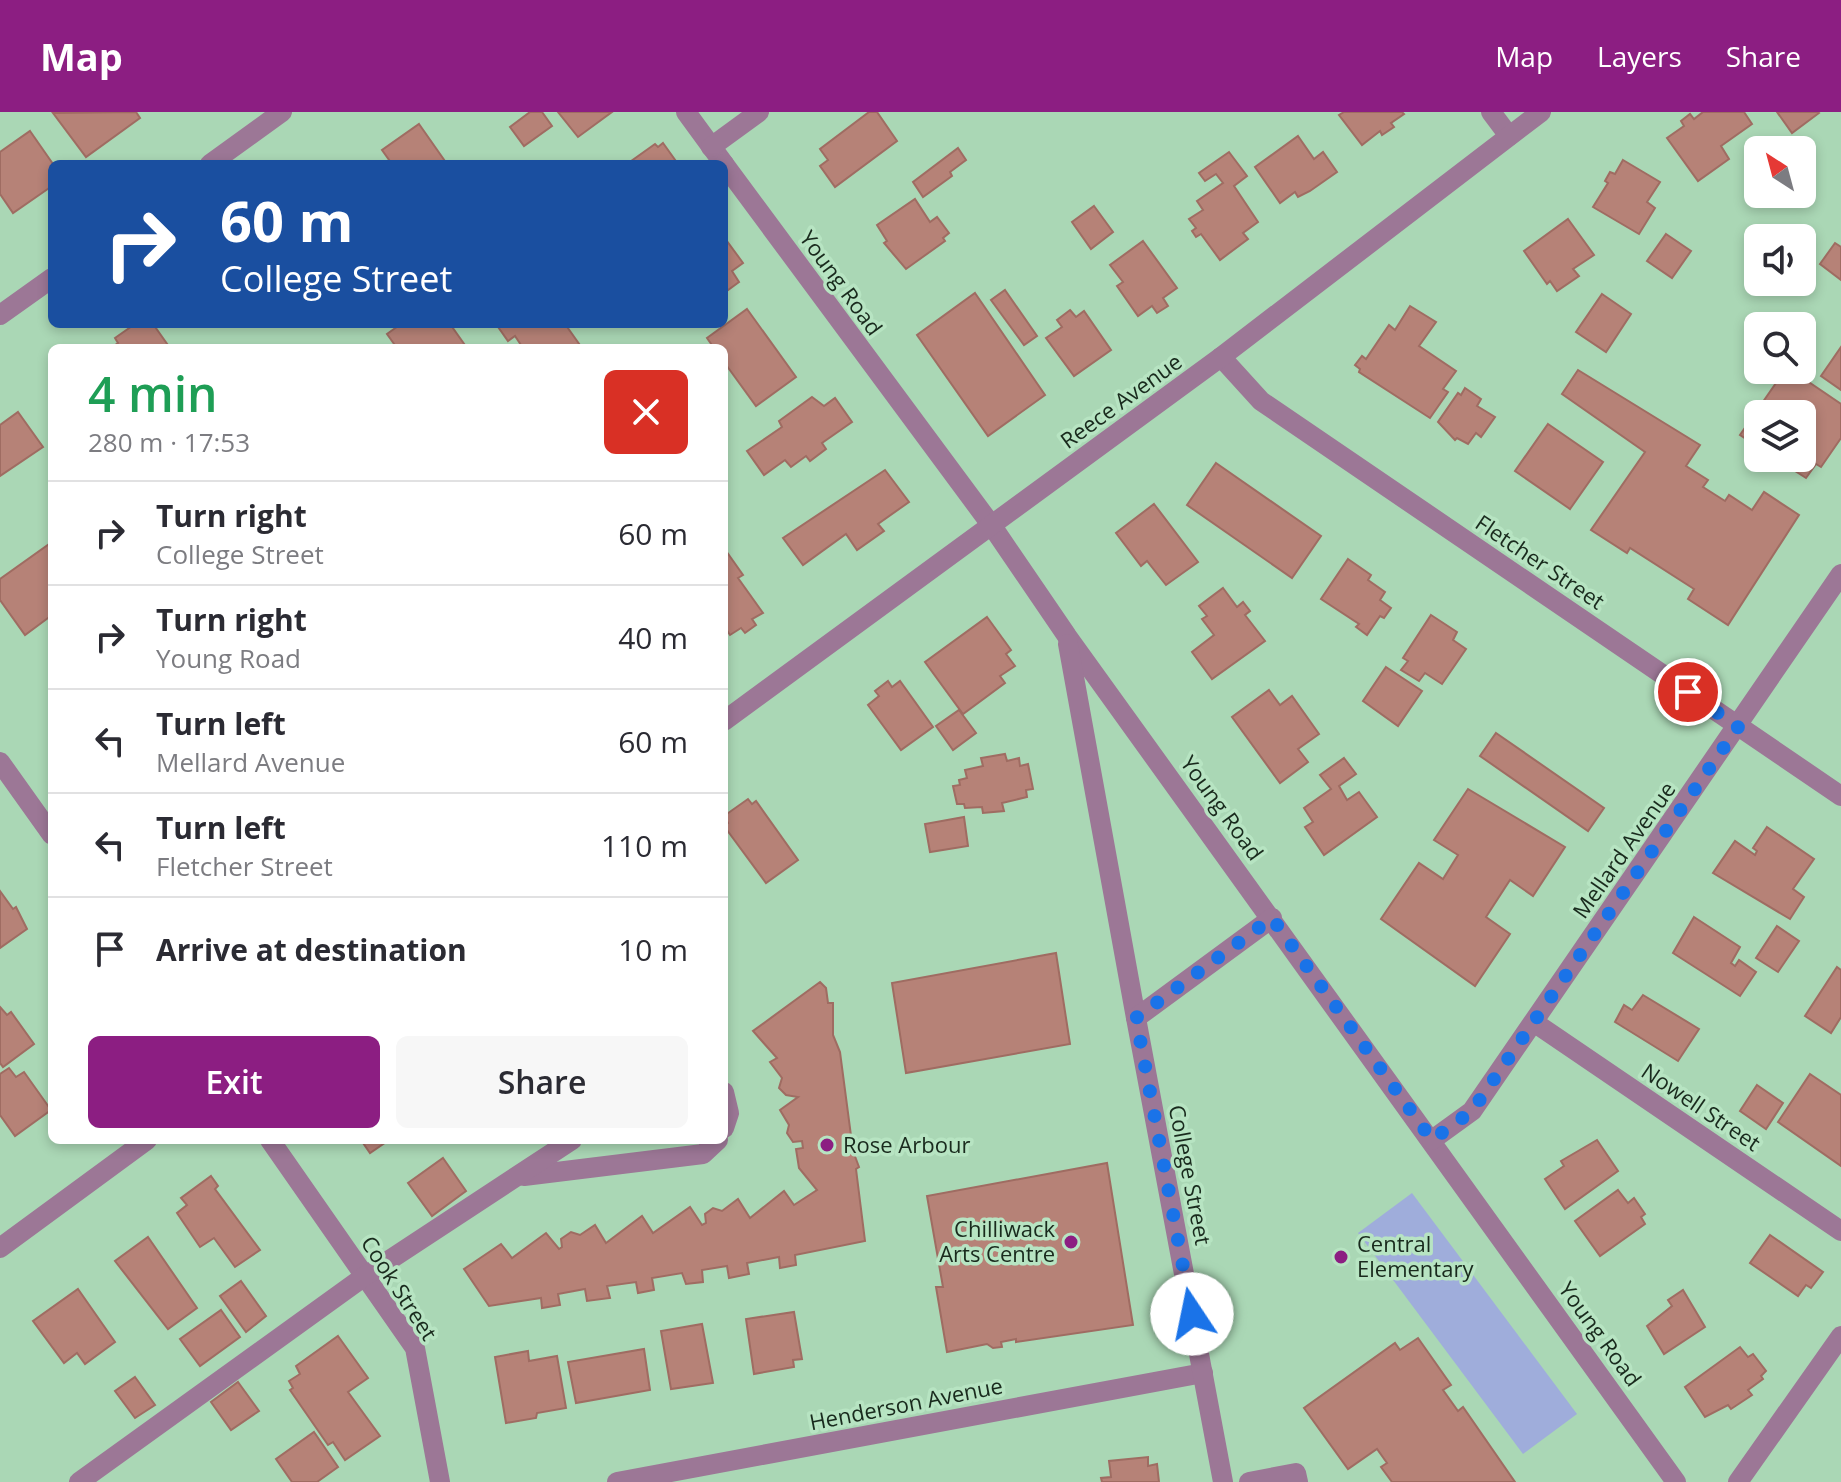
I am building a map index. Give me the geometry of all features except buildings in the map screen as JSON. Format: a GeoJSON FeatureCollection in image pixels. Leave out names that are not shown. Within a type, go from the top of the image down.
{"type":"FeatureCollection","features":[{"type":"Feature","properties":{"kind":"street"},"geometry":{"type":"LineString","coordinates":[[216,160],[282,112]]}},
{"type":"Feature","properties":{"kind":"street","name":"Young Road"},"geometry":{"type":"LineString","coordinates":[[686,112],[720,159]]}},
{"type":"Feature","properties":{"kind":"street"},"geometry":{"type":"LineString","coordinates":[[720,159],[759,112]]}},
{"type":"Feature","properties":{"kind":"street"},"geometry":{"type":"LineString","coordinates":[[1491,112],[1509,136]]}},
{"type":"Feature","properties":{"kind":"street","name":"Reece Avenue"},"geometry":{"type":"LineString","coordinates":[[728,718],[1221,357],[1541,112]]}},
{"type":"Feature","properties":{"kind":"street","name":"Young Road"},"geometry":{"type":"LineString","coordinates":[[728,170],[992,526],[1067,636],[1676,1482]]}},
{"type":"Feature","properties":{"kind":"street"},"geometry":{"type":"LineString","coordinates":[[0,315],[48,281]]}},
{"type":"Feature","properties":{"kind":"street","name":"Fletcher Street"},"geometry":{"type":"LineString","coordinates":[[1221,357],[1261,401],[1841,796]]}},
{"type":"Feature","properties":{"kind":"street","name":"Mellard Avenue"},"geometry":{"type":"LineString","coordinates":[[1432,1140],[1472,1111],[1841,574]]}},
{"type":"Feature","properties":{"kind":"street","name":"College Street"},"geometry":{"type":"LineString","coordinates":[[1067,636],[1223,1482]]}},
{"type":"Feature","properties":{"kind":"street"},"geometry":{"type":"LineString","coordinates":[[0,762],[48,829]]}},
{"type":"Feature","properties":{"kind":"street"},"geometry":{"type":"LineString","coordinates":[[1136,1018],[1272,918]]}},
{"type":"Feature","properties":{"kind":"street","name":"Nowell Street"},"geometry":{"type":"LineString","coordinates":[[1535,1023],[1841,1231]]}},
{"type":"Feature","properties":{"kind":"street"},"geometry":{"type":"LineString","coordinates":[[0,1248],[142,1144]]}},
{"type":"Feature","properties":{"kind":"street","name":"Cook Street"},"geometry":{"type":"LineString","coordinates":[[273,1144],[415,1348],[440,1482]]}},
{"type":"Feature","properties":{"kind":"street"},"geometry":{"type":"LineString","coordinates":[[79,1482],[365,1276],[566,1144]]}},
{"type":"Feature","properties":{"kind":"street"},"geometry":{"type":"LineString","coordinates":[[520,1177],[703,1154],[714,1144]]}},
{"type":"Feature","properties":{"kind":"street"},"geometry":{"type":"LineString","coordinates":[[1738,1482],[1841,1336]]}},
{"type":"Feature","properties":{"kind":"street","name":"Henderson Avenue"},"geometry":{"type":"LineString","coordinates":[[617,1482],[1203,1373]]}},
{"type":"Feature","properties":{"kind":"street"},"geometry":{"type":"LineString","coordinates":[[1249,1482],[1296,1473],[1298,1482]]}},
{"type":"Feature","properties":{"kind":"shaded area"},"geometry":{"type":"Polygon","coordinates":[[[1412,1193],[1577,1414],[1523,1454],[1358,1233],[1412,1193]]]}},
{"type":"Feature","properties":{"kind":"place","name":"Rose Arbour"},"geometry":{"type":"Point","coordinates":[827,1145]}},
{"type":"Feature","properties":{"kind":"place","name":"Chilliwack Arts Centre"},"geometry":{"type":"Point","coordinates":[1071,1242]}},
{"type":"Feature","properties":{"kind":"place","name":"Central Elementary"},"geometry":{"type":"Point","coordinates":[1341,1257]}},
{"type":"Feature","properties":{"kind":"route"},"geometry":{"type":"LineString","coordinates":[[1192,1314],[1136,1018],[1272,918],[1432,1140],[1472,1111],[1738,727],[1688,692]]}}]}
